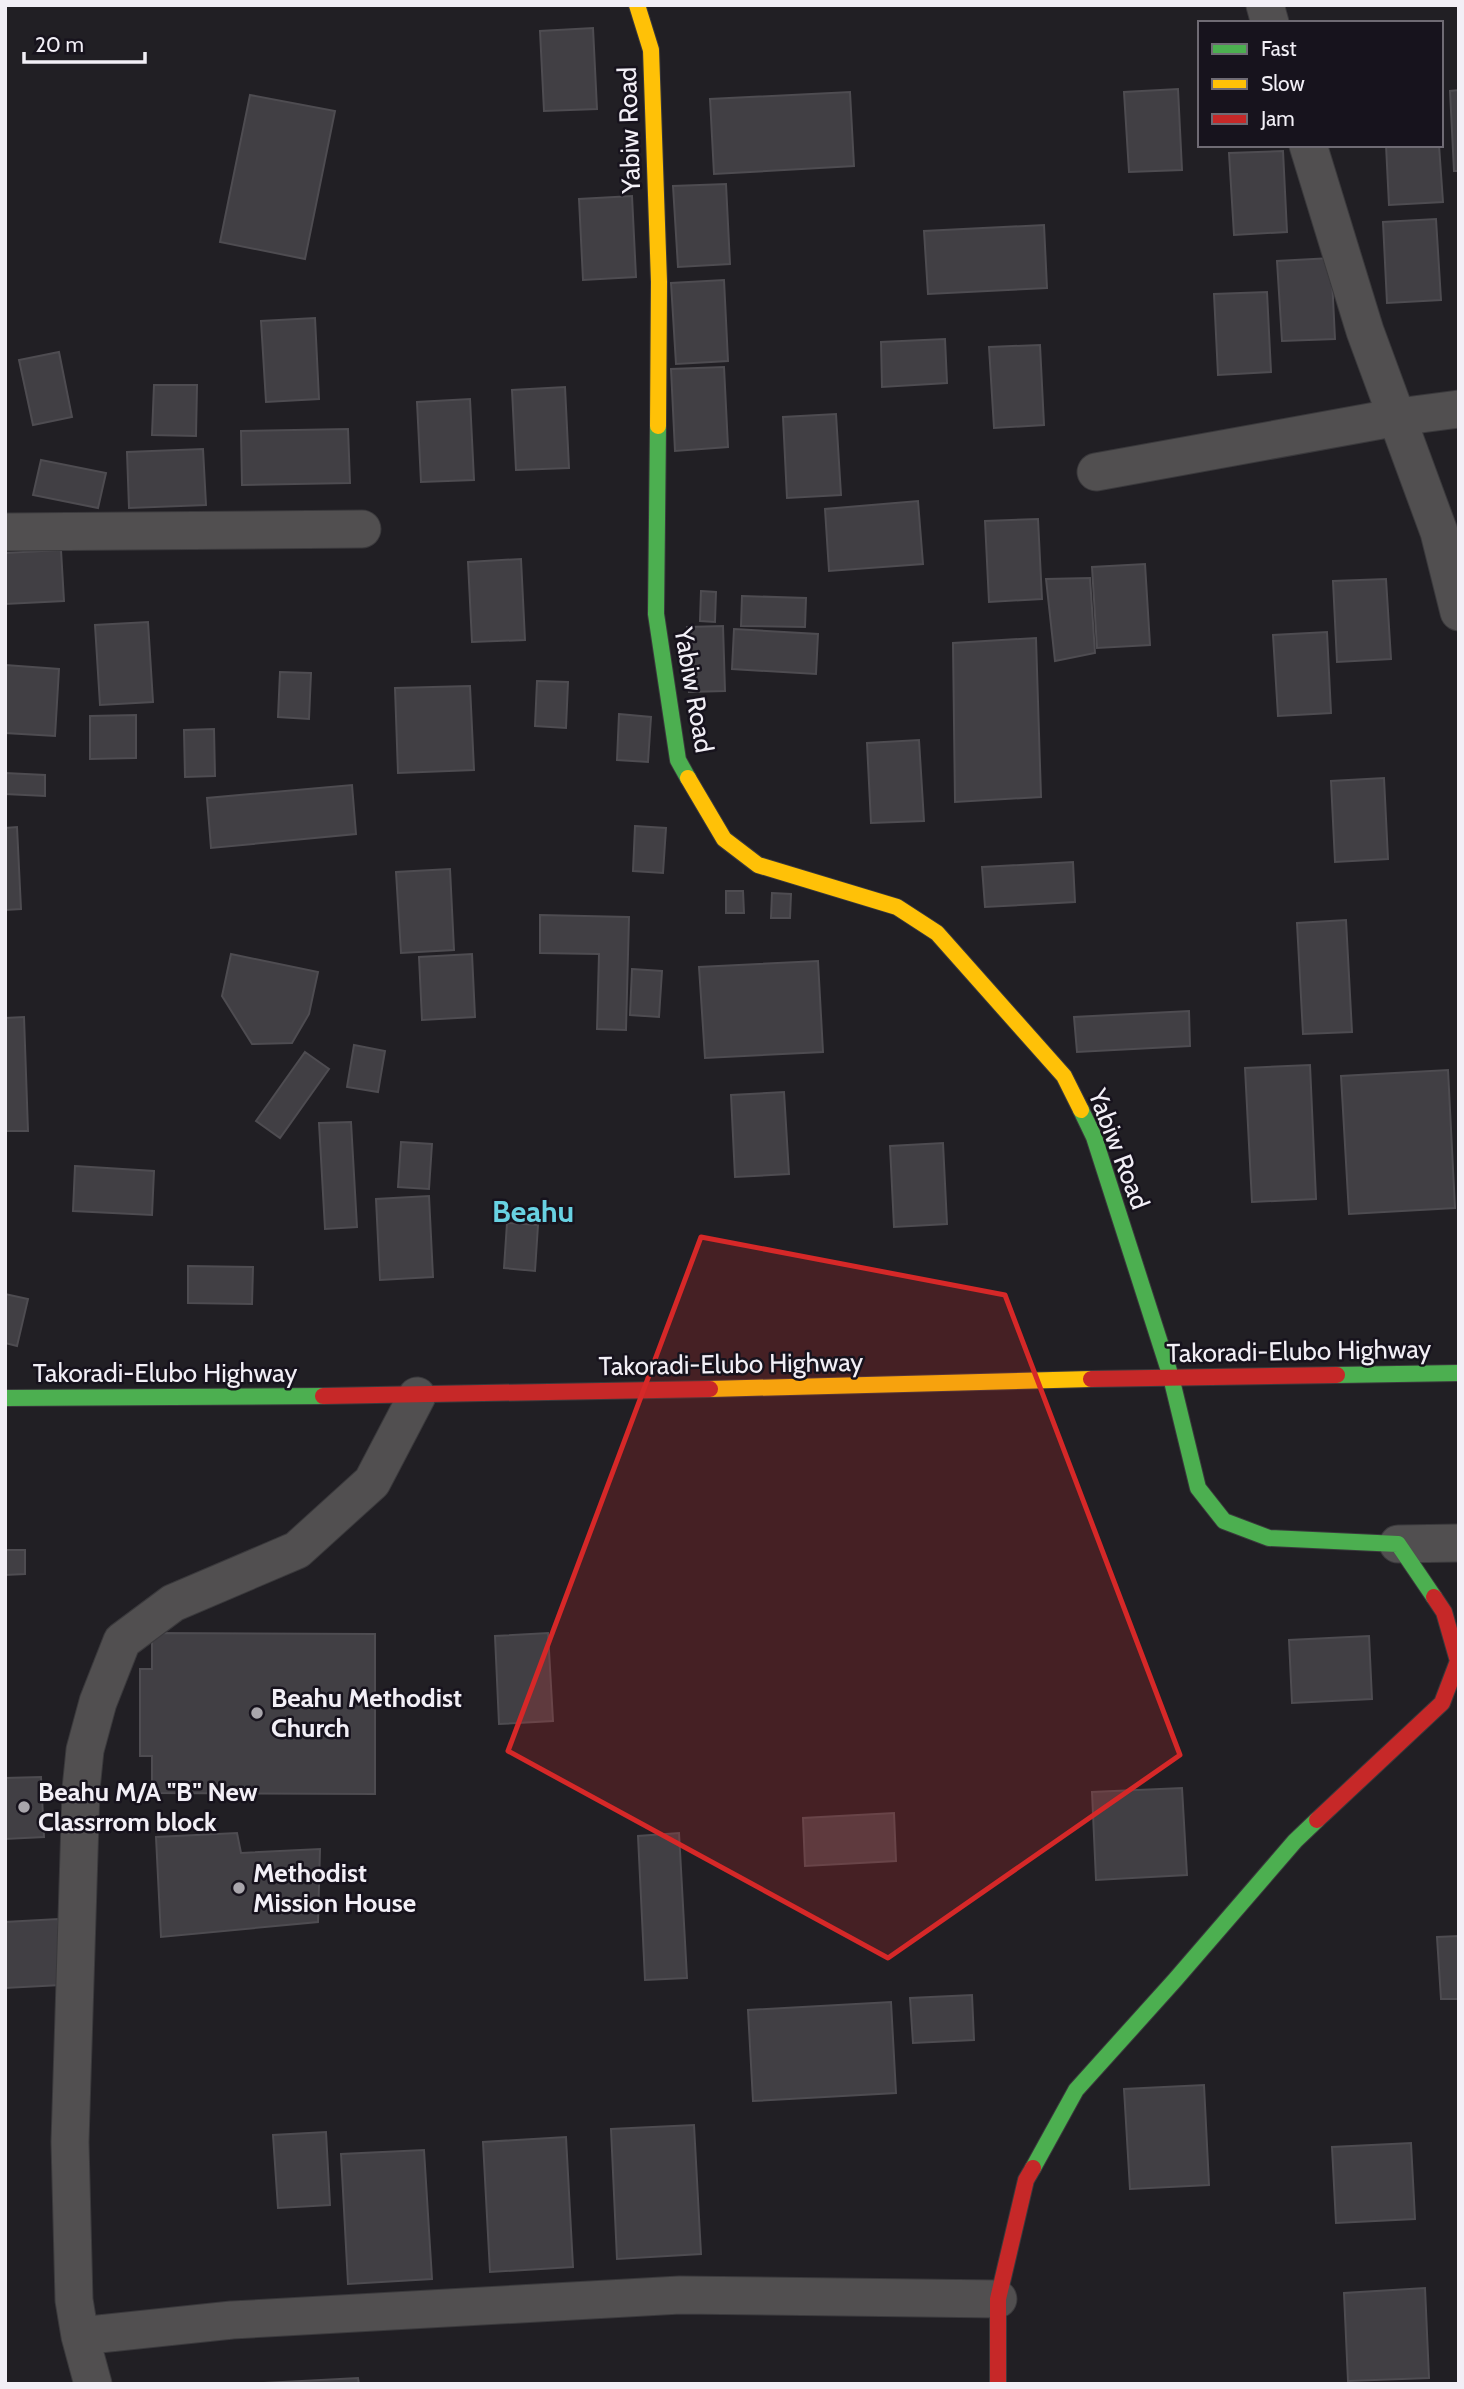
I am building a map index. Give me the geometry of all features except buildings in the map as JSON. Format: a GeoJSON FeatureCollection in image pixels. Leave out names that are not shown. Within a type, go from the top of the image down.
{"type":"FeatureCollection","features":[{"type":"Feature","properties":{"kind":"main road","name":"Yabiw Road"},"geometry":{"type":"LineString","coordinates":[[637,5],[650,50],[659,282],[656,614],[678,760],[724,839],[758,865],[897,907],[937,933],[1064,1076],[1094,1137],[1171,1377],[1198,1488],[1224,1521],[1269,1538],[1398,1544]]}},
{"type":"Feature","properties":{"kind":"main road","name":"Takoradi-Elubo Highway"},"geometry":{"type":"LineString","coordinates":[[5,1398],[417,1396],[1171,1377],[1459,1373]]}},
{"type":"Feature","properties":{"kind":"main road"},"geometry":{"type":"LineString","coordinates":[[998,2384],[998,2299],[1026,2180],[1076,2090],[1295,1841],[1442,1703],[1458,1661],[1444,1612],[1398,1544]]}},
{"type":"Feature","properties":{"kind":"street"},"geometry":{"type":"LineString","coordinates":[[1309,147],[1365,331],[1439,532],[1459,612]]}},
{"type":"Feature","properties":{"kind":"street"},"geometry":{"type":"LineString","coordinates":[[1096,472],[1398,417],[1459,409]]}},
{"type":"Feature","properties":{"kind":"street"},"geometry":{"type":"LineString","coordinates":[[5,532],[362,529]]}},
{"type":"Feature","properties":{"kind":"street"},"geometry":{"type":"LineString","coordinates":[[93,2384],[74,2300],[70,2128],[81,1789],[85,1750],[98,1702],[122,1641],[173,1602],[297,1550],[372,1482],[417,1396]]}},
{"type":"Feature","properties":{"kind":"street"},"geometry":{"type":"LineString","coordinates":[[1398,1544],[1459,1543]]}},
{"type":"Feature","properties":{"kind":"street"},"geometry":{"type":"LineString","coordinates":[[80,2336],[232,2320],[680,2295],[998,2299]]}},
{"type":"Feature","properties":{"kind":"highlighted area"},"geometry":{"type":"Polygon","coordinates":[[[701,1237],[1005,1295],[1180,1755],[888,1958],[508,1751],[701,1237]]]}},
{"type":"Feature","properties":{"kind":"traffic: fast"},"geometry":{"type":"LineString","coordinates":[[658,426],[656,614],[678,760],[688,778]]}},
{"type":"Feature","properties":{"kind":"traffic: fast"},"geometry":{"type":"LineString","coordinates":[[1081,1110],[1094,1137],[1171,1377],[1198,1488],[1224,1521],[1269,1538],[1398,1544],[1434,1597]]}},
{"type":"Feature","properties":{"kind":"traffic: fast"},"geometry":{"type":"LineString","coordinates":[[1337,1375],[1459,1373]]}},
{"type":"Feature","properties":{"kind":"traffic: fast"},"geometry":{"type":"LineString","coordinates":[[5,1398],[323,1396]]}},
{"type":"Feature","properties":{"kind":"traffic: fast"},"geometry":{"type":"LineString","coordinates":[[1033,2168],[1076,2090],[1295,1841],[1317,1820]]}},
{"type":"Feature","properties":{"kind":"traffic: slow"},"geometry":{"type":"LineString","coordinates":[[637,5],[651,50],[659,282],[658,426]]}},
{"type":"Feature","properties":{"kind":"traffic: slow"},"geometry":{"type":"LineString","coordinates":[[688,778],[724,839],[758,865],[897,907],[937,933],[1064,1076],[1081,1110]]}},
{"type":"Feature","properties":{"kind":"traffic: slow"},"geometry":{"type":"LineString","coordinates":[[710,1389],[1091,1379]]}},
{"type":"Feature","properties":{"kind":"traffic: jam"},"geometry":{"type":"LineString","coordinates":[[1091,1379],[1337,1375]]}},
{"type":"Feature","properties":{"kind":"traffic: jam"},"geometry":{"type":"LineString","coordinates":[[323,1396],[710,1389]]}},
{"type":"Feature","properties":{"kind":"traffic: jam"},"geometry":{"type":"LineString","coordinates":[[1317,1820],[1442,1703],[1458,1661],[1444,1612],[1434,1597]]}},
{"type":"Feature","properties":{"kind":"traffic: jam"},"geometry":{"type":"LineString","coordinates":[[998,2384],[998,2299],[1026,2180],[1033,2168]]}},
{"type":"Feature","properties":{"kind":"place","name":"Beahu Methodist Church"},"geometry":{"type":"Point","coordinates":[257,1713]}},
{"type":"Feature","properties":{"kind":"place","name":"Beahu M/A \"B\" New Classrrom block"},"geometry":{"type":"Point","coordinates":[24,1807]}},
{"type":"Feature","properties":{"kind":"place","name":"Methodist Mission House"},"geometry":{"type":"Point","coordinates":[239,1888]}},
{"type":"Feature","properties":{"kind":"district","name":"Beahu"},"geometry":{"type":"Point","coordinates":[533,1212]}}]}
